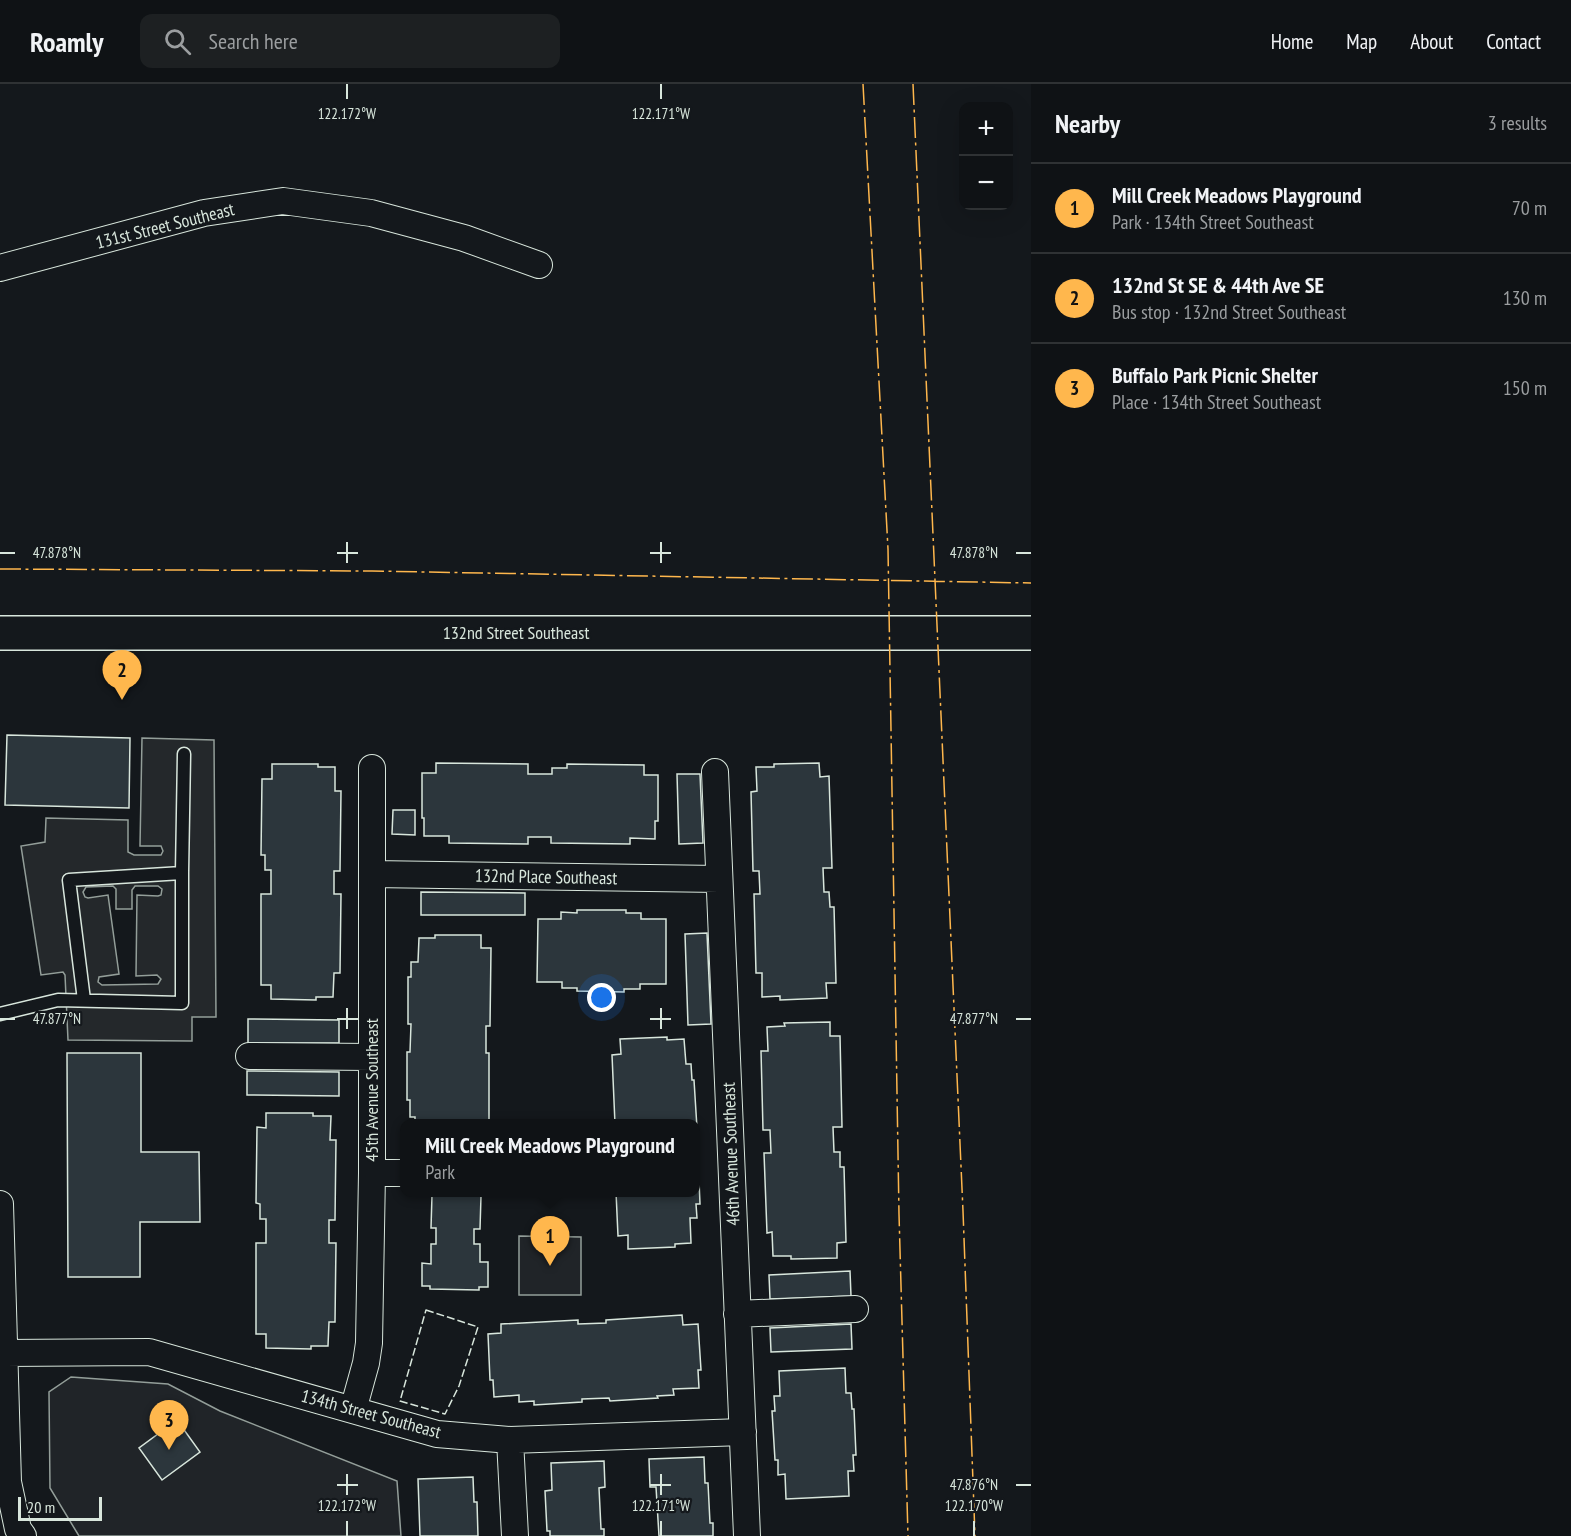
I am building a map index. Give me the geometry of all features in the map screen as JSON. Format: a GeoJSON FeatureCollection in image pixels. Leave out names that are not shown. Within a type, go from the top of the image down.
{"type":"FeatureCollection","features":[{"type":"Feature","properties":{"kind":"main road","name":"132nd Street Southeast"},"geometry":{"type":"LineString","coordinates":[[0,633],[1031,633]]}},
{"type":"Feature","properties":{"kind":"street","name":"131st Street Southeast"},"geometry":{"type":"LineString","coordinates":[[0,268],[204,213],[283,201],[370,213],[464,238],[539,265]]}},
{"type":"Feature","properties":{"kind":"street","name":"45th Avenue Southeast"},"geometry":{"type":"LineString","coordinates":[[353,1410],[369,1343],[372,1173],[372,768]]}},
{"type":"Feature","properties":{"kind":"street","name":"46th Avenue Southeast"},"geometry":{"type":"LineString","coordinates":[[715,772],[747,1536]]}},
{"type":"Feature","properties":{"kind":"street","name":"132nd Place Southeast"},"geometry":{"type":"LineString","coordinates":[[372,874],[719,879]]}},
{"type":"Feature","properties":{"kind":"street"},"geometry":{"type":"LineString","coordinates":[[249,1056],[372,1057]]}},
{"type":"Feature","properties":{"kind":"street"},"geometry":{"type":"LineString","coordinates":[[372,1173],[400,1173]]}},
{"type":"Feature","properties":{"kind":"street"},"geometry":{"type":"LineString","coordinates":[[0,1204],[8,1482],[18,1528],[23,1536]]}},
{"type":"Feature","properties":{"kind":"street"},"geometry":{"type":"LineString","coordinates":[[737,1314],[855,1309]]}},
{"type":"Feature","properties":{"kind":"street","name":"134th Street Southeast"},"geometry":{"type":"LineString","coordinates":[[5,1353],[149,1352],[437,1434],[510,1440],[743,1432]]}},
{"type":"Feature","properties":{"kind":"street"},"geometry":{"type":"LineString","coordinates":[[510,1440],[515,1536]]}},
{"type":"Feature","properties":{"kind":"lane"},"geometry":{"type":"LineString","coordinates":[[0,1014],[58,1000],[182,1003],[184,754]]}},
{"type":"Feature","properties":{"kind":"lane"},"geometry":{"type":"LineString","coordinates":[[84,1000],[69,880],[182,873]]}},
{"type":"Feature","properties":{"kind":"shaded area"},"geometry":{"type":"Polygon","coordinates":[[[142,738],[214,740],[216,1017],[192,1017],[192,1041],[68,1040],[65,975],[63,972],[41,975],[21,846],[45,842],[46,818],[128,820],[128,852],[134,855],[161,855],[163,851],[161,846],[140,846],[142,738]],[[113,886],[86,887],[83,892],[88,898],[108,895],[119,974],[99,977],[98,982],[102,985],[158,984],[161,979],[157,975],[136,976],[137,895],[158,896],[161,895],[162,889],[158,886],[135,886],[132,890],[132,909],[116,909],[116,889],[113,886]]]}},
{"type":"Feature","properties":{"kind":"shaded area"},"geometry":{"type":"Polygon","coordinates":[[[519,1236],[581,1237],[581,1295],[519,1295],[519,1236]]]}},
{"type":"Feature","properties":{"kind":"shaded area"},"geometry":{"type":"Polygon","coordinates":[[[71,1377],[168,1384],[220,1411],[397,1481],[401,1536],[79,1536],[50,1488],[49,1392],[71,1377]]]}},
{"type":"Feature","properties":{"kind":"building"},"geometry":{"type":"Polygon","coordinates":[[[7,735],[130,738],[129,808],[5,805],[7,735]]]}},
{"type":"Feature","properties":{"kind":"building"},"geometry":{"type":"Polygon","coordinates":[[[436,763],[528,764],[528,774],[552,774],[552,768],[567,768],[567,764],[644,765],[644,775],[658,775],[658,821],[655,821],[655,839],[630,838],[630,844],[551,843],[551,837],[528,837],[528,844],[449,843],[449,836],[424,836],[422,773],[436,773],[436,763]]]}},
{"type":"Feature","properties":{"kind":"building"},"geometry":{"type":"Polygon","coordinates":[[[819,763],[820,777],[829,776],[832,868],[823,868],[824,892],[829,892],[830,907],[834,907],[836,983],[826,983],[827,998],[780,1000],[780,996],[762,997],[762,973],[756,973],[754,894],[760,894],[759,871],[753,871],[751,792],[757,791],[756,767],[774,767],[774,764],[819,763]]]}},
{"type":"Feature","properties":{"kind":"building"},"geometry":{"type":"Polygon","coordinates":[[[272,764],[318,764],[318,767],[335,767],[335,791],[341,791],[340,871],[334,871],[334,894],[341,894],[340,973],[334,973],[333,997],[316,997],[316,1000],[271,999],[271,985],[261,985],[261,894],[271,894],[271,870],[265,870],[265,855],[261,855],[262,779],[272,779],[272,764]]]}},
{"type":"Feature","properties":{"kind":"building"},"geometry":{"type":"Polygon","coordinates":[[[677,774],[700,774],[703,843],[679,844],[677,774]]]}},
{"type":"Feature","properties":{"kind":"building"},"geometry":{"type":"Polygon","coordinates":[[[393,810],[415,810],[415,835],[392,834],[393,810]]]}},
{"type":"Feature","properties":{"kind":"building"},"geometry":{"type":"Polygon","coordinates":[[[421,892],[525,893],[525,915],[421,915],[421,892]]]}},
{"type":"Feature","properties":{"kind":"building"},"geometry":{"type":"Polygon","coordinates":[[[577,910],[626,910],[626,913],[641,913],[641,919],[666,919],[666,984],[640,984],[640,989],[624,989],[624,992],[577,991],[577,988],[562,988],[562,982],[537,982],[538,919],[561,919],[561,912],[577,913],[577,910]]]}},
{"type":"Feature","properties":{"kind":"building"},"geometry":{"type":"Polygon","coordinates":[[[707,933],[711,1024],[688,1025],[685,934],[707,933]]]}},
{"type":"Feature","properties":{"kind":"building"},"geometry":{"type":"Polygon","coordinates":[[[435,935],[481,935],[481,948],[491,948],[490,1026],[486,1026],[486,1053],[489,1053],[489,1119],[415,1119],[415,1117],[410,1117],[410,1100],[407,1100],[407,1052],[410,1052],[411,1024],[408,1024],[408,977],[411,977],[411,962],[418,962],[419,938],[435,938],[435,935]]]}},
{"type":"Feature","properties":{"kind":"building"},"geometry":{"type":"Polygon","coordinates":[[[248,1019],[339,1020],[339,1043],[248,1043],[248,1019]]]}},
{"type":"Feature","properties":{"kind":"building"},"geometry":{"type":"Polygon","coordinates":[[[830,1022],[830,1036],[840,1036],[842,1127],[833,1127],[834,1152],[840,1152],[840,1167],[844,1167],[846,1242],[837,1243],[837,1258],[791,1259],[791,1256],[773,1256],[772,1232],[767,1233],[764,1153],[771,1153],[770,1130],[763,1130],[761,1051],[768,1051],[767,1027],[785,1026],[784,1023],[830,1022]]]}},
{"type":"Feature","properties":{"kind":"building"},"geometry":{"type":"Polygon","coordinates":[[[667,1037],[667,1040],[684,1039],[686,1064],[691,1064],[692,1080],[694,1080],[696,1119],[615,1119],[612,1055],[621,1054],[620,1039],[667,1037]]]}},
{"type":"Feature","properties":{"kind":"building"},"geometry":{"type":"Polygon","coordinates":[[[67,1053],[141,1053],[141,1152],[199,1152],[200,1222],[140,1222],[140,1277],[68,1277],[67,1053]]]}},
{"type":"Feature","properties":{"kind":"building"},"geometry":{"type":"Polygon","coordinates":[[[247,1071],[339,1072],[339,1096],[247,1095],[247,1071]]]}},
{"type":"Feature","properties":{"kind":"building"},"geometry":{"type":"Polygon","coordinates":[[[266,1113],[313,1113],[313,1116],[331,1116],[330,1140],[336,1140],[335,1220],[329,1220],[329,1243],[336,1243],[335,1322],[329,1322],[328,1346],[311,1346],[311,1349],[266,1348],[266,1334],[256,1334],[256,1243],[266,1243],[266,1219],[260,1219],[260,1204],[256,1203],[257,1127],[266,1128],[266,1113]]]}},
{"type":"Feature","properties":{"kind":"building"},"geometry":{"type":"Polygon","coordinates":[[[432,1197],[481,1197],[480,1229],[474,1229],[474,1244],[480,1244],[480,1262],[488,1262],[488,1287],[479,1287],[479,1290],[430,1289],[430,1286],[422,1286],[422,1263],[431,1264],[431,1244],[436,1244],[436,1228],[431,1228],[432,1197]]]}},
{"type":"Feature","properties":{"kind":"building"},"geometry":{"type":"Polygon","coordinates":[[[616,1197],[700,1197],[700,1204],[696,1204],[697,1218],[690,1218],[691,1243],[675,1244],[675,1247],[628,1249],[628,1235],[618,1236],[616,1197]]]}},
{"type":"Feature","properties":{"kind":"building"},"geometry":{"type":"Polygon","coordinates":[[[850,1271],[851,1296],[770,1299],[769,1275],[850,1271]]]}},
{"type":"Feature","properties":{"kind":"building"},"geometry":{"type":"Polygon","coordinates":[[[682,1315],[683,1325],[698,1324],[701,1370],[698,1370],[699,1388],[673,1389],[674,1395],[657,1396],[658,1398],[610,1401],[609,1398],[582,1399],[582,1402],[534,1405],[534,1401],[519,1402],[519,1395],[494,1397],[493,1380],[490,1380],[488,1334],[501,1333],[501,1324],[578,1320],[578,1324],[606,1323],[606,1320],[682,1315]]]}},
{"type":"Feature","properties":{"kind":"building"},"geometry":{"type":"Polygon","coordinates":[[[851,1324],[852,1349],[771,1352],[770,1328],[851,1324]]]}},
{"type":"Feature","properties":{"kind":"building"},"geometry":{"type":"Polygon","coordinates":[[[845,1368],[846,1393],[851,1393],[852,1409],[854,1409],[856,1455],[853,1455],[854,1471],[848,1471],[849,1496],[786,1499],[785,1474],[778,1475],[778,1460],[775,1460],[772,1411],[775,1411],[774,1396],[780,1396],[779,1371],[845,1368]]]}},
{"type":"Feature","properties":{"kind":"building"},"geometry":{"type":"Polygon","coordinates":[[[177,1420],[200,1452],[162,1480],[139,1448],[177,1420]]]}},
{"type":"Feature","properties":{"kind":"building"},"geometry":{"type":"Polygon","coordinates":[[[704,1457],[705,1483],[708,1483],[713,1536],[659,1536],[656,1487],[650,1487],[649,1459],[704,1457]]]}},
{"type":"Feature","properties":{"kind":"building"},"geometry":{"type":"Polygon","coordinates":[[[604,1461],[605,1487],[599,1488],[601,1529],[604,1529],[604,1536],[550,1536],[550,1531],[547,1531],[545,1491],[552,1490],[551,1463],[604,1461]]]}},
{"type":"Feature","properties":{"kind":"building"},"geometry":{"type":"Polygon","coordinates":[[[473,1477],[474,1502],[477,1502],[478,1536],[420,1536],[418,1479],[473,1477]]]}},
{"type":"Feature","properties":{"kind":"fence"},"geometry":{"type":"LineString","coordinates":[[426,1310],[478,1327],[459,1386],[445,1414],[400,1401],[426,1310]]}},
{"type":"Feature","properties":{"kind":"power"},"geometry":{"type":"LineString","coordinates":[[863,84],[888,549],[899,1214],[908,1536]]}},
{"type":"Feature","properties":{"kind":"power"},"geometry":{"type":"LineString","coordinates":[[913,84],[963,1211],[975,1536]]}},
{"type":"Feature","properties":{"kind":"power"},"geometry":{"type":"LineString","coordinates":[[0,569],[372,571],[1031,583]]}},
{"type":"Feature","properties":{"kind":"place","name":"132nd St SE & 44th Ave SE"},"geometry":{"type":"Point","coordinates":[122,700]}},
{"type":"Feature","properties":{"kind":"place","name":"Mill Creek Meadows Playground"},"geometry":{"type":"Point","coordinates":[550,1266]}},
{"type":"Feature","properties":{"kind":"place","name":"Buffalo Park Picnic Shelter"},"geometry":{"type":"Point","coordinates":[169,1450]}}]}
